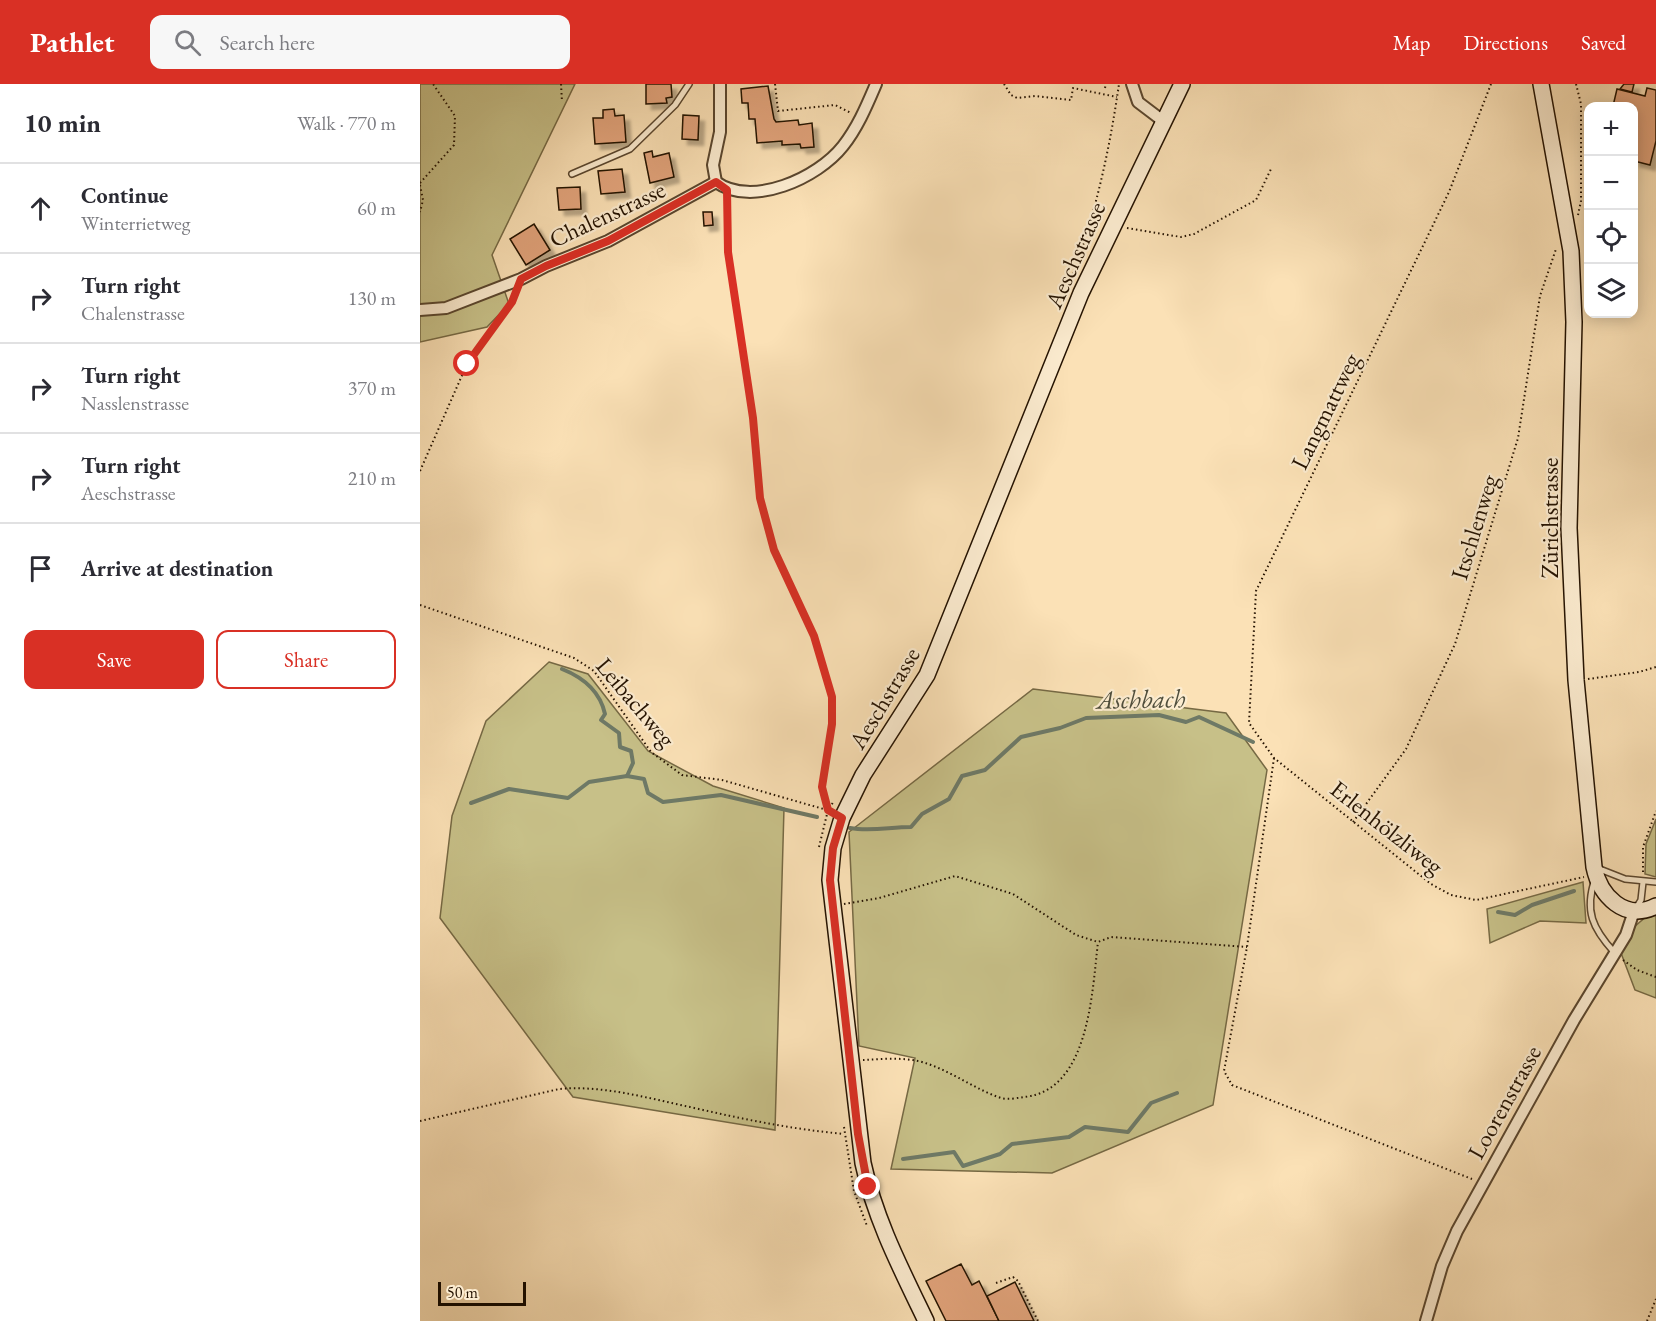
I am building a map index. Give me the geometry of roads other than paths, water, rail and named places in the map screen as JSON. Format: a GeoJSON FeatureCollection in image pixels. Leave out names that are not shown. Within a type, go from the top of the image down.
{"type":"FeatureCollection","features":[{"type":"Feature","properties":{"kind":"main road","name":"Aeschstrasse"},"geometry":{"type":"LineString","coordinates":[[926,1321],[885,1236],[868,1187],[858,1134],[830,880],[835,814],[911,703],[936,655],[1081,293],[1182,84]]}},
{"type":"Feature","properties":{"kind":"main road","name":"Zürichstrasse"},"geometry":{"type":"LineString","coordinates":[[1541,84],[1570,251],[1574,322],[1569,528],[1576,680],[1595,871],[1598,884],[1608,897],[1618,906],[1634,911]]}},
{"type":"Feature","properties":{"kind":"main road"},"geometry":{"type":"LineString","coordinates":[[1634,911],[1646,911],[1656,906]]}},
{"type":"Feature","properties":{"kind":"street"},"geometry":{"type":"LineString","coordinates":[[720,84],[720,132],[713,165],[716,182],[727,190],[756,192],[778,188],[810,174],[843,147],[861,118],[876,84]]}},
{"type":"Feature","properties":{"kind":"street"},"geometry":{"type":"LineString","coordinates":[[1132,84],[1137,102],[1163,121]]}},
{"type":"Feature","properties":{"kind":"street","name":"Chalenstrasse"},"geometry":{"type":"LineString","coordinates":[[420,310],[446,308],[521,279],[546,266],[608,241],[716,182]]}},
{"type":"Feature","properties":{"kind":"street","name":"Loorenstrasse"},"geometry":{"type":"LineString","coordinates":[[1426,1321],[1442,1266],[1457,1231],[1614,952],[1626,935],[1634,911]]}},
{"type":"Feature","properties":{"kind":"lane"},"geometry":{"type":"LineString","coordinates":[[572,174],[630,149],[675,105],[688,84]]}},
{"type":"Feature","properties":{"kind":"lane"},"geometry":{"type":"LineString","coordinates":[[1614,952],[1596,933],[1590,914],[1595,871],[1643,882],[1656,882]]}},
{"type":"Feature","properties":{"kind":"lane"},"geometry":{"type":"LineString","coordinates":[[1634,911],[1641,900],[1643,882]]}},
{"type":"Feature","properties":{"kind":"waterway","name":"Aschbach"},"geometry":{"type":"LineString","coordinates":[[562,669],[583,681],[599,698],[605,714],[601,720],[619,733],[620,747],[631,751],[633,763],[627,776]]}},
{"type":"Feature","properties":{"kind":"waterway","name":"Aschbach"},"geometry":{"type":"LineString","coordinates":[[850,828],[911,827],[922,814],[949,799],[962,776],[985,770],[1021,737],[1060,728],[1086,718],[1159,715],[1186,722],[1199,717],[1253,742]]}},
{"type":"Feature","properties":{"kind":"waterway","name":"Aschbach"},"geometry":{"type":"LineString","coordinates":[[471,803],[509,789],[568,798],[589,782],[627,776],[644,779],[648,793],[663,802],[721,795],[817,817]]}},
{"type":"Feature","properties":{"kind":"waterway","name":"Aschbach"},"geometry":{"type":"LineString","coordinates":[[1498,912],[1515,915],[1532,905],[1574,891]]}},
{"type":"Feature","properties":{"kind":"waterway"},"geometry":{"type":"LineString","coordinates":[[903,1159],[954,1152],[963,1166],[1000,1154],[1012,1144],[1069,1137],[1085,1127],[1128,1132],[1151,1103],[1177,1093]]}}]}
